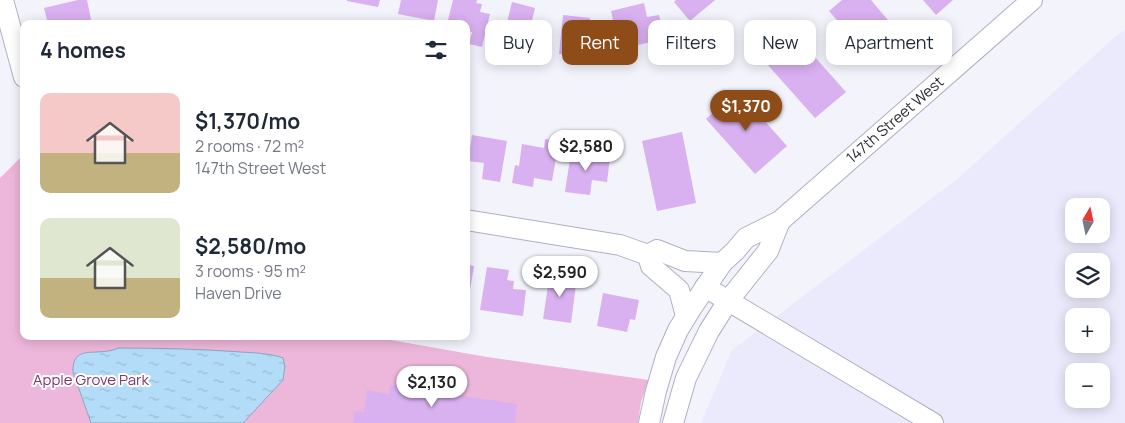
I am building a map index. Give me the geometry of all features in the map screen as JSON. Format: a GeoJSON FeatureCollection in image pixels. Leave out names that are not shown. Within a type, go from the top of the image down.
{"type":"FeatureCollection","features":[{"type":"Feature","properties":{"kind":"street"},"geometry":{"type":"LineString","coordinates":[[3,0],[20,62]]}},
{"type":"Feature","properties":{"kind":"street","name":"147th Street West"},"geometry":{"type":"LineString","coordinates":[[649,423],[666,357],[678,330],[722,263],[746,238],[780,221],[1032,0]]}},
{"type":"Feature","properties":{"kind":"street"},"geometry":{"type":"LineString","coordinates":[[470,221],[620,245],[648,255],[657,250],[685,261],[722,263]]}},
{"type":"Feature","properties":{"kind":"street","name":"147th Street West"},"geometry":{"type":"LineString","coordinates":[[673,423],[686,378],[709,331],[728,301],[768,251],[780,221]]}},
{"type":"Feature","properties":{"kind":"street"},"geometry":{"type":"LineString","coordinates":[[648,255],[651,266],[679,290],[686,316]]}},
{"type":"Feature","properties":{"kind":"street"},"geometry":{"type":"LineString","coordinates":[[705,287],[933,423]]}},
{"type":"Feature","properties":{"kind":"shaded area"},"geometry":{"type":"Polygon","coordinates":[[[1125,30],[1125,423],[701,423],[732,350],[956,180],[1125,30]]]}},
{"type":"Feature","properties":{"kind":"green space","name":"Apple Grove Park"},"geometry":{"type":"Polygon","coordinates":[[[20,158],[20,340],[391,340],[487,357],[649,380],[641,402],[638,423],[0,423],[0,178],[20,158]]]}},
{"type":"Feature","properties":{"kind":"water"},"geometry":{"type":"Polygon","coordinates":[[[119,348],[210,350],[273,355],[283,358],[285,366],[283,380],[243,423],[91,423],[73,372],[74,364],[79,355],[84,353],[119,348]]]}},
{"type":"Feature","properties":{"kind":"building"},"geometry":{"type":"Polygon","coordinates":[[[78,0],[87,0],[91,20],[47,20],[44,8],[78,0]]]}},
{"type":"Feature","properties":{"kind":"building"},"geometry":{"type":"Polygon","coordinates":[[[347,0],[380,0],[378,7],[347,0]]]}},
{"type":"Feature","properties":{"kind":"building"},"geometry":{"type":"Polygon","coordinates":[[[401,0],[438,0],[434,20],[398,14],[401,0]]]}},
{"type":"Feature","properties":{"kind":"building"},"geometry":{"type":"Polygon","coordinates":[[[453,0],[477,0],[476,3],[482,4],[480,12],[490,14],[489,20],[485,20],[485,35],[482,47],[470,44],[472,32],[470,32],[470,20],[448,20],[453,0]]]}},
{"type":"Feature","properties":{"kind":"building"},"geometry":{"type":"Polygon","coordinates":[[[676,0],[715,0],[691,20],[674,2],[676,0]]]}},
{"type":"Feature","properties":{"kind":"building"},"geometry":{"type":"Polygon","coordinates":[[[842,0],[871,0],[888,20],[837,20],[829,11],[842,0]]]}},
{"type":"Feature","properties":{"kind":"building"},"geometry":{"type":"Polygon","coordinates":[[[923,0],[953,0],[936,15],[923,0]]]}},
{"type":"Feature","properties":{"kind":"building"},"geometry":{"type":"Polygon","coordinates":[[[512,2],[535,8],[532,20],[508,20],[512,2]]]}},
{"type":"Feature","properties":{"kind":"building"},"geometry":{"type":"Polygon","coordinates":[[[644,3],[647,17],[659,15],[660,20],[648,20],[648,43],[638,45],[638,20],[613,20],[611,11],[644,3]]]}},
{"type":"Feature","properties":{"kind":"building"},"geometry":{"type":"Polygon","coordinates":[[[563,15],[590,18],[590,20],[562,20],[563,15]]]}},
{"type":"Feature","properties":{"kind":"building"},"geometry":{"type":"Polygon","coordinates":[[[562,25],[562,54],[559,54],[562,25]]]}},
{"type":"Feature","properties":{"kind":"building"},"geometry":{"type":"Polygon","coordinates":[[[816,58],[846,92],[815,118],[768,65],[816,65],[816,58]]]}},
{"type":"Feature","properties":{"kind":"building"},"geometry":{"type":"Polygon","coordinates":[[[738,91],[787,146],[755,174],[706,119],[738,91]]]}},
{"type":"Feature","properties":{"kind":"building"},"geometry":{"type":"Polygon","coordinates":[[[682,132],[696,203],[657,211],[642,141],[682,132]]]}},
{"type":"Feature","properties":{"kind":"building"},"geometry":{"type":"Polygon","coordinates":[[[472,135],[507,141],[500,182],[482,179],[484,163],[470,161],[472,135]]]}},
{"type":"Feature","properties":{"kind":"building"},"geometry":{"type":"Polygon","coordinates":[[[545,139],[559,141],[552,181],[534,178],[533,187],[512,183],[515,165],[519,166],[522,144],[544,148],[545,139]]]}},
{"type":"Feature","properties":{"kind":"building"},"geometry":{"type":"Polygon","coordinates":[[[571,152],[610,158],[607,182],[592,180],[590,195],[565,192],[571,152]]]}},
{"type":"Feature","properties":{"kind":"building"},"geometry":{"type":"Polygon","coordinates":[[[470,265],[474,266],[470,290],[470,265]]]}},
{"type":"Feature","properties":{"kind":"building"},"geometry":{"type":"Polygon","coordinates":[[[487,267],[509,270],[507,280],[514,281],[513,289],[526,290],[523,316],[480,310],[487,267]]]}},
{"type":"Feature","properties":{"kind":"building"},"geometry":{"type":"Polygon","coordinates":[[[550,273],[577,277],[571,323],[543,319],[550,273]]]}},
{"type":"Feature","properties":{"kind":"building"},"geometry":{"type":"Polygon","coordinates":[[[603,293],[639,300],[635,320],[630,319],[627,332],[597,326],[603,293]]]}},
{"type":"Feature","properties":{"kind":"building"},"geometry":{"type":"Polygon","coordinates":[[[390,385],[517,404],[515,423],[353,423],[355,411],[364,412],[367,390],[389,394],[390,385]]]}}]}
